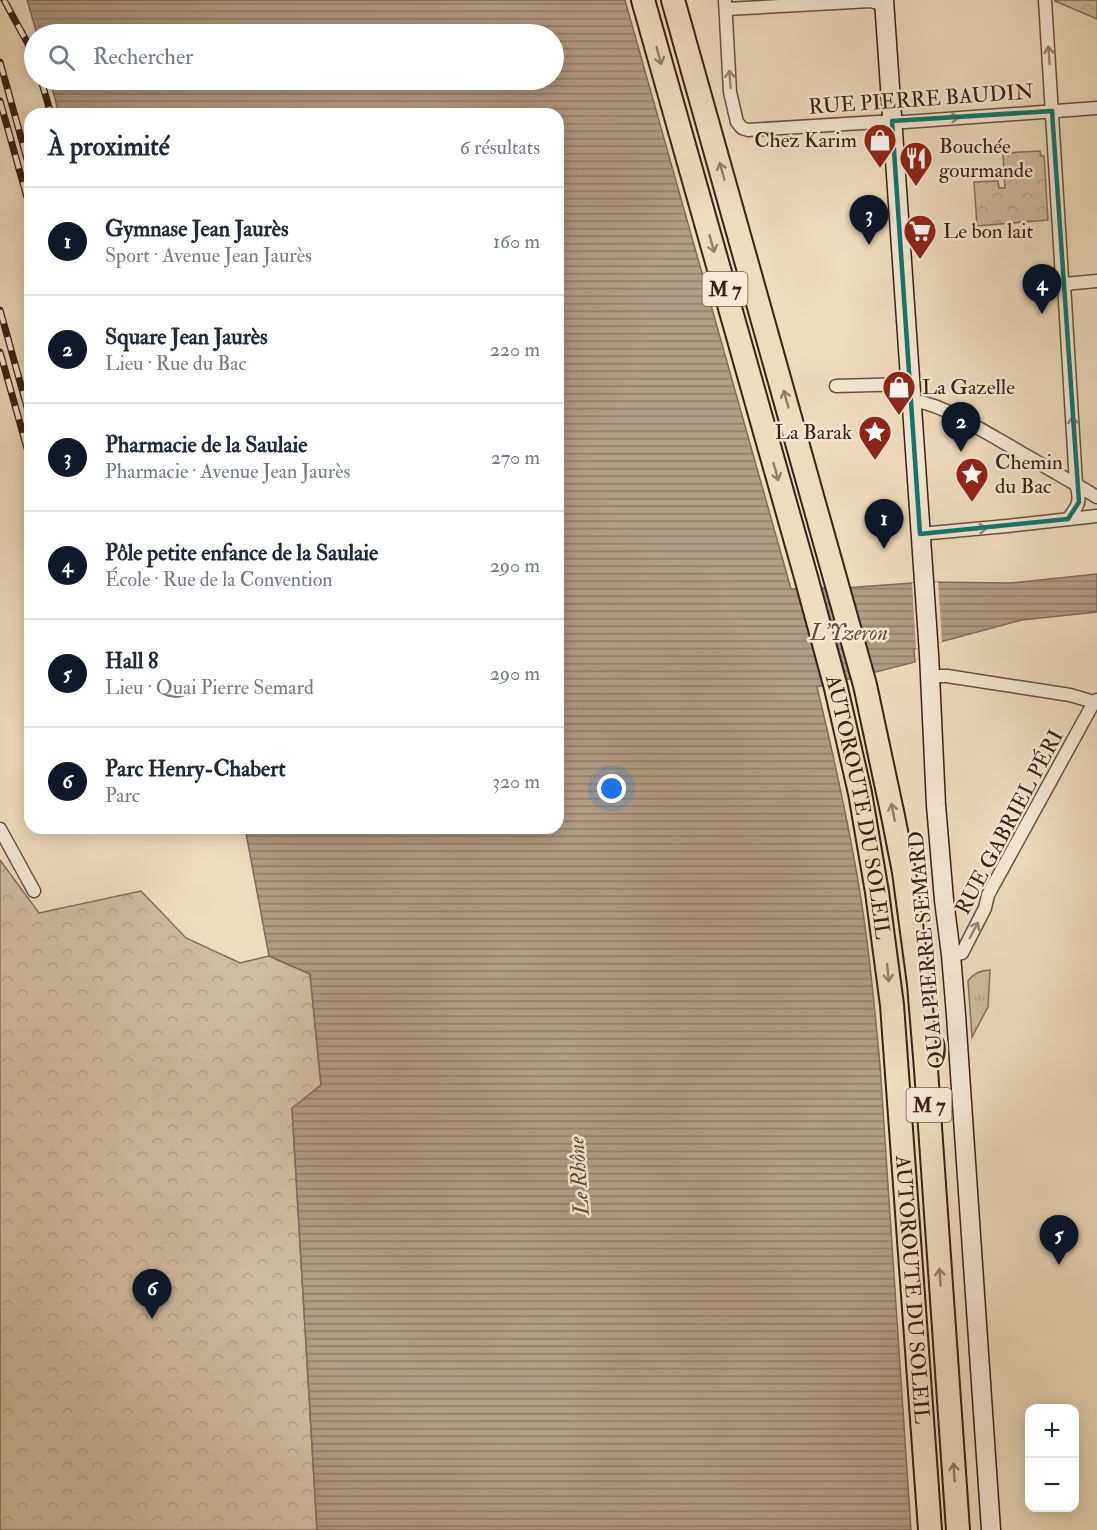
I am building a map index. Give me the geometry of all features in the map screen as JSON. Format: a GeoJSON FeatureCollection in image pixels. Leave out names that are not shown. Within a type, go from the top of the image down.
{"type":"FeatureCollection","features":[{"type":"Feature","properties":{"kind":"highway","name":"AUTOROUTE DU SOLEIL"},"geometry":{"type":"LineString","coordinates":[[643,0],[836,688],[869,840],[886,949],[897,1064],[930,1530]]}},
{"type":"Feature","properties":{"kind":"highway","name":"AUTOROUTE DU SOLEIL"},"geometry":{"type":"LineString","coordinates":[[674,0],[865,685],[900,849],[919,984],[957,1530]]}},
{"type":"Feature","properties":{"kind":"main road","name":"QUAI PIERRE SEMARD"},"geometry":{"type":"LineString","coordinates":[[884,2],[929,654],[936,805],[951,954],[991,1530]]}},
{"type":"Feature","properties":{"kind":"street"},"geometry":{"type":"LineString","coordinates":[[1045,0],[1076,484],[1079,495],[1076,509],[1068,519]]}},
{"type":"Feature","properties":{"kind":"street"},"geometry":{"type":"LineString","coordinates":[[726,5],[884,2]]}},
{"type":"Feature","properties":{"kind":"street","name":"RUE PIERRE BAUDIN"},"geometry":{"type":"LineString","coordinates":[[726,5],[730,92],[737,122],[742,128],[748,130],[905,122],[1097,108]]}},
{"type":"Feature","properties":{"kind":"street"},"geometry":{"type":"LineString","coordinates":[[1064,284],[1097,281]]}},
{"type":"Feature","properties":{"kind":"street"},"geometry":{"type":"LineString","coordinates":[[836,386],[910,393],[919,401],[963,420],[1097,497]]}},
{"type":"Feature","properties":{"kind":"street"},"geometry":{"type":"LineString","coordinates":[[920,534],[1097,516]]}},
{"type":"Feature","properties":{"kind":"street"},"geometry":{"type":"LineString","coordinates":[[930,678],[948,676],[1095,701]]}},
{"type":"Feature","properties":{"kind":"street","name":"RUE GABRIEL PÉRI"},"geometry":{"type":"LineString","coordinates":[[951,954],[962,953],[985,908],[988,896],[1095,701]]}},
{"type":"Feature","properties":{"kind":"street"},"geometry":{"type":"LineString","coordinates":[[0,830],[34,891]]}},
{"type":"Feature","properties":{"kind":"highlighted area"},"geometry":{"type":"Polygon","coordinates":[[[1052,111],[1079,502],[1068,519],[920,534],[892,121],[1052,111]]]}},
{"type":"Feature","properties":{"kind":"green space"},"geometry":{"type":"Polygon","coordinates":[[[1097,0],[1097,19],[1055,1],[1097,0]]]}},
{"type":"Feature","properties":{"kind":"green space"},"geometry":{"type":"Polygon","coordinates":[[[1040,151],[1041,156],[1044,156],[1048,220],[977,226],[974,182],[998,181],[999,188],[1005,188],[1003,153],[1040,151]]]}},
{"type":"Feature","properties":{"kind":"green space"},"geometry":{"type":"Polygon","coordinates":[[[0,860],[39,913],[141,891],[186,938],[240,963],[269,956],[310,974],[321,1085],[292,1109],[317,1530],[0,1530],[0,860]]]}},
{"type":"Feature","properties":{"kind":"green space"},"geometry":{"type":"Polygon","coordinates":[[[990,970],[988,1007],[972,1037],[968,981],[978,972],[990,970]]]}},
{"type":"Feature","properties":{"kind":"water"},"geometry":{"type":"Polygon","coordinates":[[[27,0],[625,0],[791,589],[927,582],[1010,583],[1097,574],[1097,612],[1022,620],[914,649],[915,662],[817,687],[853,851],[870,969],[880,1065],[911,1530],[317,1530],[292,1108],[321,1085],[310,974],[269,956],[246,834],[564,834],[564,108],[57,108],[53,90],[564,90],[564,24],[34,24],[27,0]]]}},
{"type":"Feature","properties":{"kind":"pier"},"geometry":{"type":"Polygon","coordinates":[[[938,582],[942,642],[916,649],[912,583],[938,582]]]}},
{"type":"Feature","properties":{"kind":"railway"},"geometry":{"type":"LineString","coordinates":[[4,0],[24,37]]}},
{"type":"Feature","properties":{"kind":"railway"},"geometry":{"type":"LineString","coordinates":[[0,62],[24,148]]}},
{"type":"Feature","properties":{"kind":"railway"},"geometry":{"type":"LineString","coordinates":[[44,90],[49,108]]}},
{"type":"Feature","properties":{"kind":"railway"},"geometry":{"type":"LineString","coordinates":[[0,101],[24,187]]}},
{"type":"Feature","properties":{"kind":"railway"},"geometry":{"type":"LineString","coordinates":[[0,310],[24,396]]}},
{"type":"Feature","properties":{"kind":"railway"},"geometry":{"type":"LineString","coordinates":[[0,352],[24,438]]}},
{"type":"Feature","properties":{"kind":"place","name":"Chez Karim"},"geometry":{"type":"Point","coordinates":[880,169]}},
{"type":"Feature","properties":{"kind":"place","name":"Bouchée gourmande"},"geometry":{"type":"Point","coordinates":[916,187]}},
{"type":"Feature","properties":{"kind":"place","name":"Pharmacie de la Saulaie"},"geometry":{"type":"Point","coordinates":[869,245]}},
{"type":"Feature","properties":{"kind":"place","name":"Le bon lait"},"geometry":{"type":"Point","coordinates":[920,260]}},
{"type":"Feature","properties":{"kind":"place","name":"Pôle petite enfance de la Saulaie"},"geometry":{"type":"Point","coordinates":[1042,314]}},
{"type":"Feature","properties":{"kind":"place","name":"La Gazelle"},"geometry":{"type":"Point","coordinates":[899,416]}},
{"type":"Feature","properties":{"kind":"place","name":"Square Jean Jaurès"},"geometry":{"type":"Point","coordinates":[961,452]}},
{"type":"Feature","properties":{"kind":"place","name":"La Barak"},"geometry":{"type":"Point","coordinates":[875,461]}},
{"type":"Feature","properties":{"kind":"place","name":"Chemin du Bac"},"geometry":{"type":"Point","coordinates":[972,503]}},
{"type":"Feature","properties":{"kind":"place","name":"Gymnase Jean Jaurès"},"geometry":{"type":"Point","coordinates":[884,549]}},
{"type":"Feature","properties":{"kind":"place","name":"Hall 8"},"geometry":{"type":"Point","coordinates":[1059,1265]}},
{"type":"Feature","properties":{"kind":"place","name":"Parc Henry-Chabert"},"geometry":{"type":"Point","coordinates":[152,1319]}},
{"type":"Feature","properties":{"kind":"water label","name":"L'Yzeron"},"geometry":{"type":"Point","coordinates":[849,632]}},
{"type":"Feature","properties":{"kind":"water label","name":"Le Rhône"},"geometry":{"type":"Point","coordinates":[578,1176]}}]}
